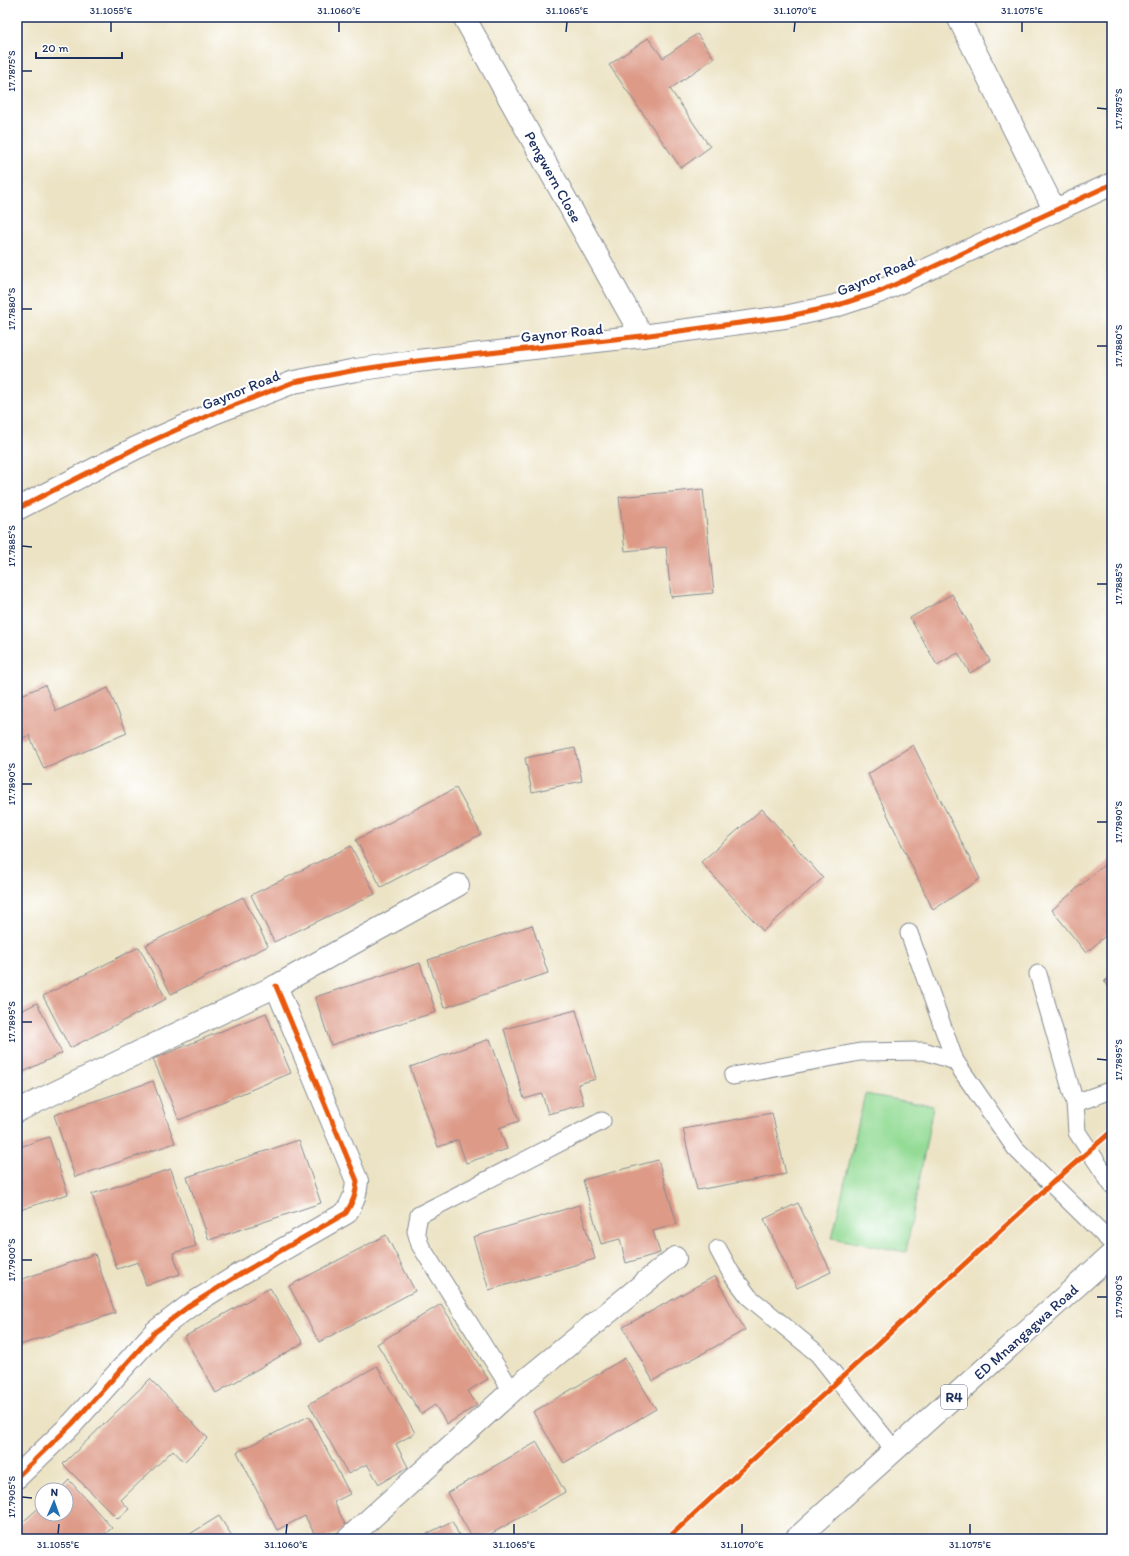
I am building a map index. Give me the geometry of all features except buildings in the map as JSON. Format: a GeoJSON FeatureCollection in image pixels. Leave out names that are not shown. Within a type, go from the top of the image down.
{"type":"FeatureCollection","features":[{"type":"Feature","properties":{"kind":"main road","name":"Pengwern Close"},"geometry":{"type":"LineString","coordinates":[[464,17],[642,336]]}},
{"type":"Feature","properties":{"kind":"main road"},"geometry":{"type":"LineString","coordinates":[[958,17],[1055,210]]}},
{"type":"Feature","properties":{"kind":"main road","name":"Gaynor Road"},"geometry":{"type":"LineString","coordinates":[[17,509],[136,448],[214,413],[294,382],[356,370],[417,361],[642,336],[785,317],[835,306],[881,290],[1112,184]]}},
{"type":"Feature","properties":{"kind":"main road"},"geometry":{"type":"LineString","coordinates":[[17,1110],[276,986],[458,885]]}},
{"type":"Feature","properties":{"kind":"main road"},"geometry":{"type":"LineString","coordinates":[[17,1477],[72,1424],[155,1332],[189,1306],[228,1281],[346,1213],[353,1202],[357,1181],[276,986]]}},
{"type":"Feature","properties":{"kind":"main road","name":"ED Mnangagwa Road"},"geometry":{"type":"LineString","coordinates":[[796,1539],[1112,1254]]}},
{"type":"Feature","properties":{"kind":"main road"},"geometry":{"type":"LineString","coordinates":[[348,1539],[512,1391],[675,1258]]}},
{"type":"Feature","properties":{"kind":"lane"},"geometry":{"type":"LineString","coordinates":[[908,933],[955,1061],[1016,1149],[1112,1243]]}},
{"type":"Feature","properties":{"kind":"lane"},"geometry":{"type":"LineString","coordinates":[[1038,974],[1075,1103],[1077,1132],[1112,1185]]}},
{"type":"Feature","properties":{"kind":"lane"},"geometry":{"type":"LineString","coordinates":[[733,1076],[860,1052],[924,1051],[955,1061]]}},
{"type":"Feature","properties":{"kind":"lane"},"geometry":{"type":"LineString","coordinates":[[1075,1103],[1112,1090]]}},
{"type":"Feature","properties":{"kind":"lane"},"geometry":{"type":"LineString","coordinates":[[512,1391],[420,1245],[416,1231],[419,1215],[602,1121]]}},
{"type":"Feature","properties":{"kind":"lane"},"geometry":{"type":"LineString","coordinates":[[718,1249],[731,1273],[749,1297],[818,1354],[895,1451]]}},
{"type":"Feature","properties":{"kind":"green space"},"geometry":{"type":"Polygon","coordinates":[[[865,1094],[933,1106],[906,1252],[832,1238],[865,1094]]]}},
{"type":"Feature","properties":{"kind":"cycle path"},"geometry":{"type":"LineString","coordinates":[[17,509],[136,448],[214,413],[294,382],[356,370],[417,361],[642,336],[785,317],[835,306],[881,291],[1112,184]]}},
{"type":"Feature","properties":{"kind":"cycle path"},"geometry":{"type":"LineString","coordinates":[[17,1477],[72,1424],[155,1332],[189,1306],[242,1273],[346,1213],[351,1205],[355,1194],[357,1181],[276,986]]}},
{"type":"Feature","properties":{"kind":"cycle path"},"geometry":{"type":"LineString","coordinates":[[667,1539],[1051,1184],[1112,1131]]}}]}
